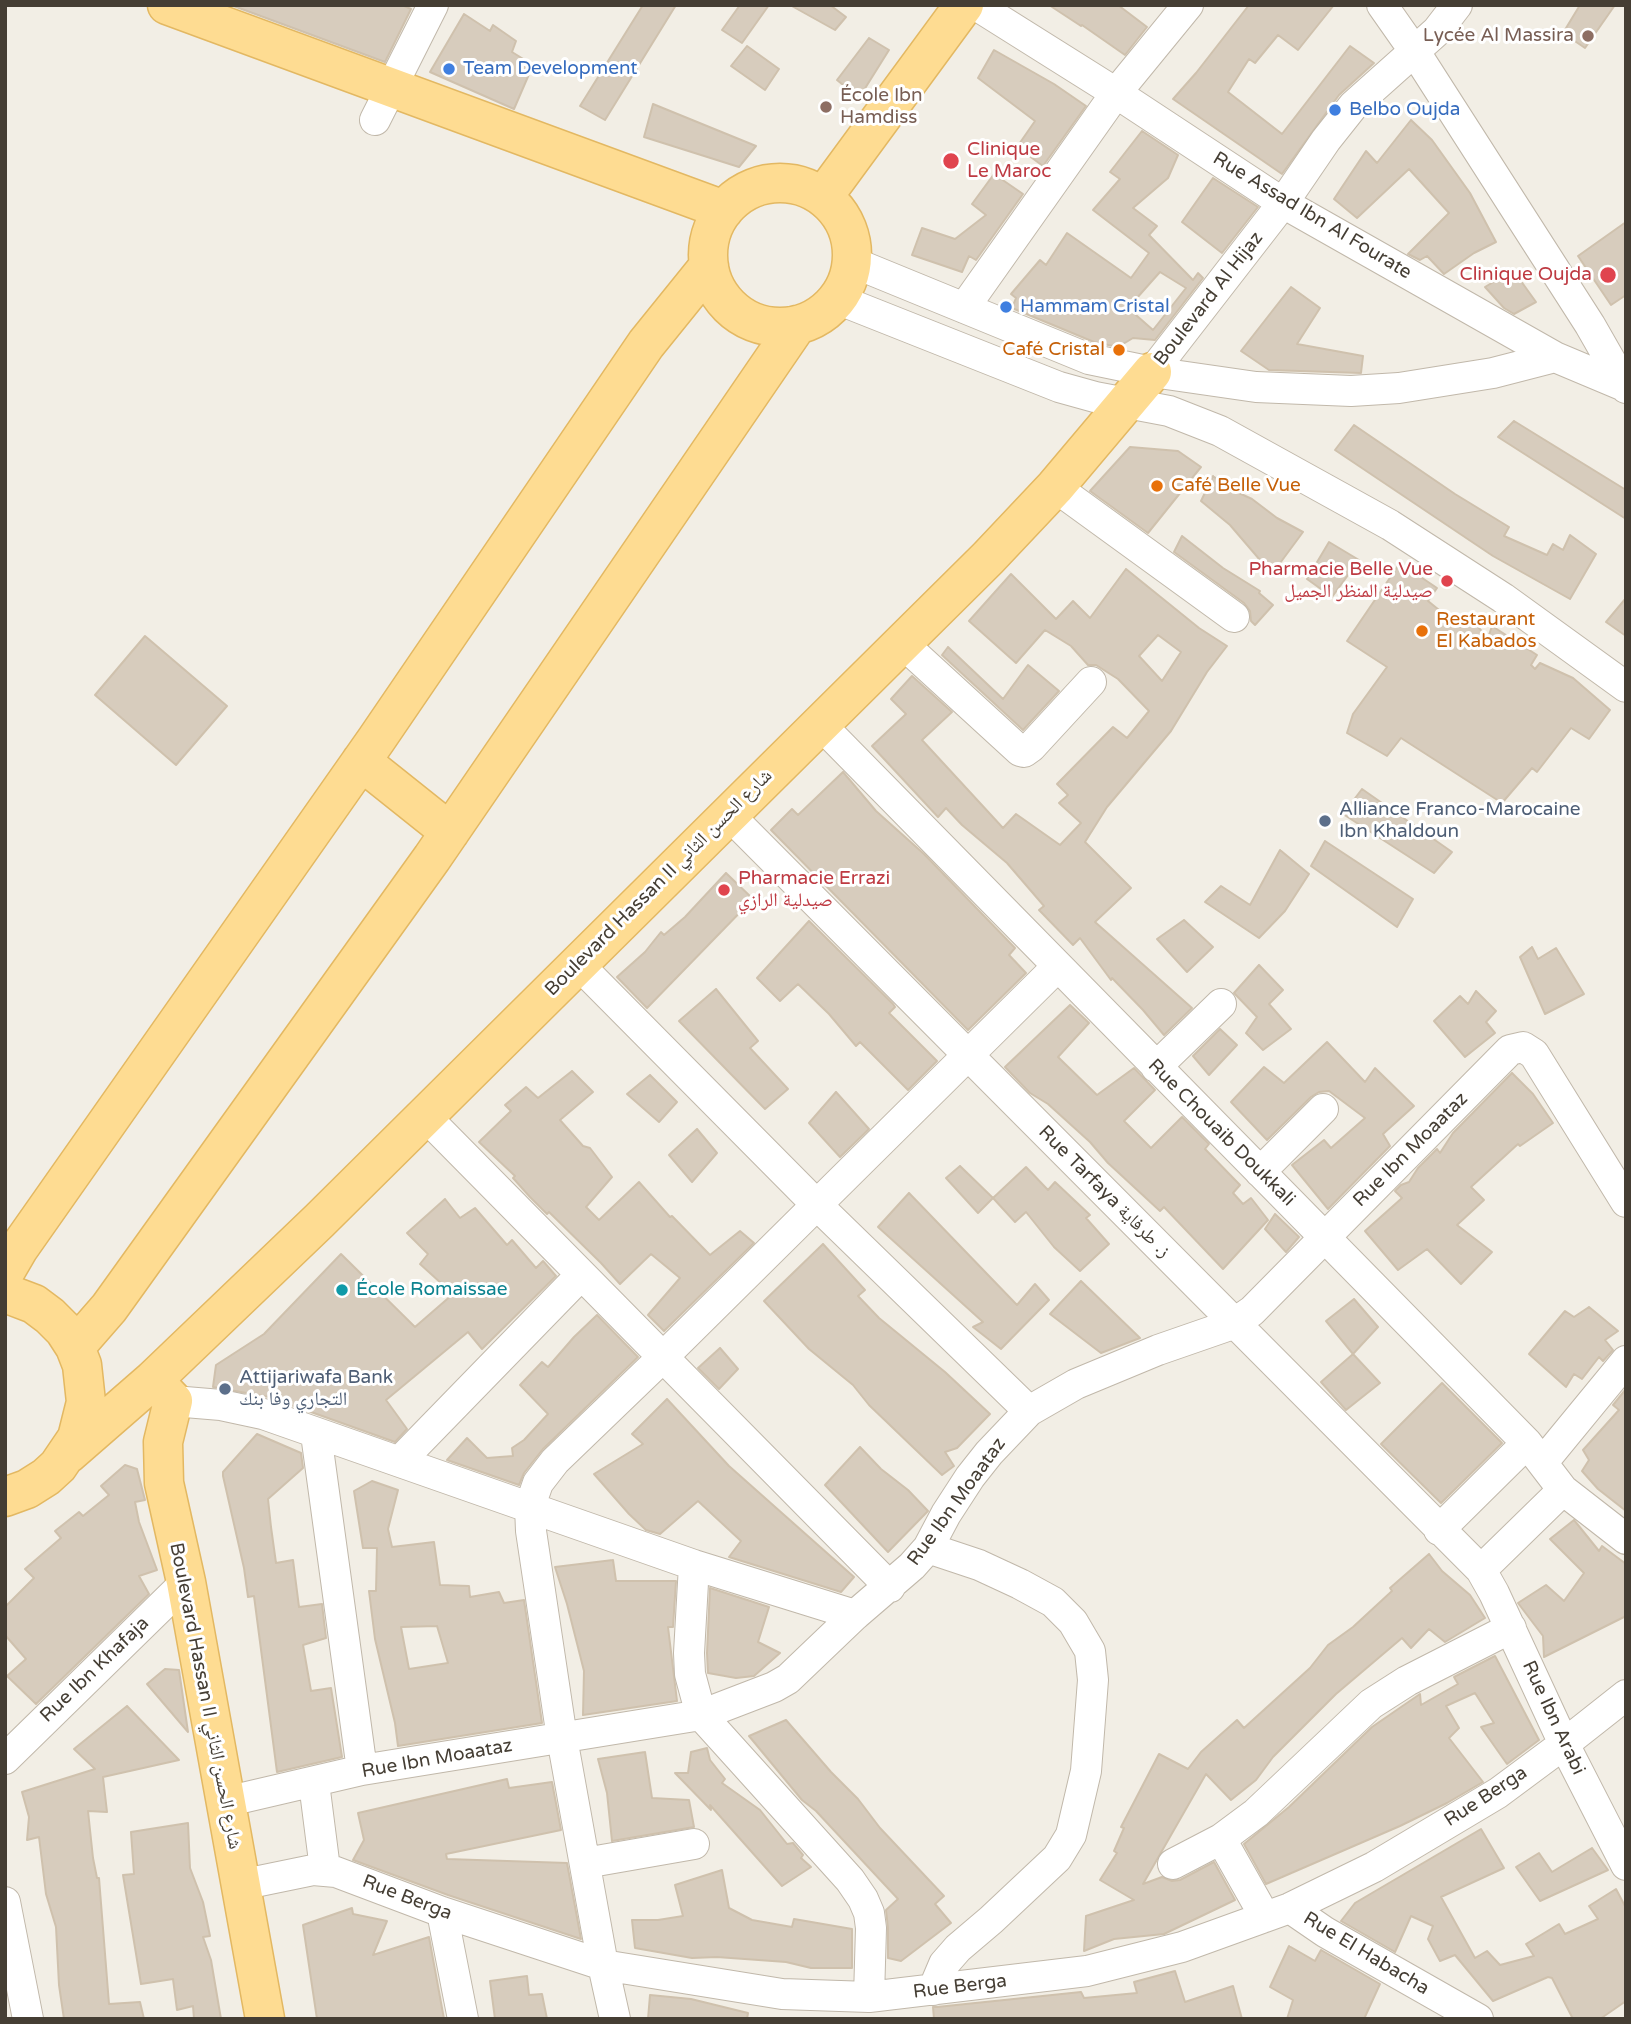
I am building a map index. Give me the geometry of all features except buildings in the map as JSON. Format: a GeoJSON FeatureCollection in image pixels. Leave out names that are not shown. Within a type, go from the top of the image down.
{"type":"FeatureCollection","features":[{"type":"Feature","properties":{"kind":"main road"},"geometry":{"type":"LineString","coordinates":[[824,197],[964,5]]}},
{"type":"Feature","properties":{"kind":"main road"},"geometry":{"type":"LineString","coordinates":[[179,7],[383,104],[724,210]]}},
{"type":"Feature","properties":{"kind":"main road"},"geometry":{"type":"LineString","coordinates":[[771,183],[798,186],[824,197],[837,210],[852,243],[852,262],[847,282],[837,299],[820,316],[797,325],[778,327],[758,323],[740,315],[726,302],[715,285],[709,266],[713,227],[724,210],[737,197],[753,188],[771,183]]}},
{"type":"Feature","properties":{"kind":"main road"},"geometry":{"type":"LineString","coordinates":[[5,1272],[19,1248],[361,761],[646,344],[709,266]]}},
{"type":"Feature","properties":{"kind":"main road"},"geometry":{"type":"LineString","coordinates":[[75,1348],[109,1308],[450,832],[797,325]]}},
{"type":"Feature","properties":{"kind":"main road","name":"Boulevard Hassan II شارع الحسن الثاني"},"geometry":{"type":"LineString","coordinates":[[57,1466],[163,1391],[425,1116],[988,558],[1055,487],[1152,372]]}},
{"type":"Feature","properties":{"kind":"main road"},"geometry":{"type":"LineString","coordinates":[[361,761],[450,832]]}},
{"type":"Feature","properties":{"kind":"main road"},"geometry":{"type":"LineString","coordinates":[[5,1293],[34,1304],[64,1331],[75,1348],[86,1383],[86,1402],[80,1429],[57,1466],[5,1528]]}},
{"type":"Feature","properties":{"kind":"main road","name":"Boulevard Hassan II شارع الحسن الثاني"},"geometry":{"type":"LineString","coordinates":[[163,1391],[164,1483],[186,1582],[265,2019]]}},
{"type":"Feature","properties":{"kind":"main road"},"geometry":{"type":"LineString","coordinates":[[5,1497],[27,1489],[57,1466]]}},
{"type":"Feature","properties":{"kind":"street"},"geometry":{"type":"LineString","coordinates":[[383,104],[433,5]]}},
{"type":"Feature","properties":{"kind":"street","name":"Rue Assad Ibn Al Fourate"},"geometry":{"type":"LineString","coordinates":[[976,5],[1283,203],[1555,357],[1625,387]]}},
{"type":"Feature","properties":{"kind":"street"},"geometry":{"type":"LineString","coordinates":[[964,308],[1116,93],[1188,5]]}},
{"type":"Feature","properties":{"kind":"street"},"geometry":{"type":"LineString","coordinates":[[1382,5],[1590,325],[1625,387]]}},
{"type":"Feature","properties":{"kind":"street","name":"Boulevard Al Hijaz"},"geometry":{"type":"LineString","coordinates":[[1152,372],[1283,203],[1353,106],[1437,31],[1457,5]]}},
{"type":"Feature","properties":{"kind":"street"},"geometry":{"type":"LineString","coordinates":[[852,262],[1108,365],[1256,387],[1351,391],[1446,382],[1555,357]]}},
{"type":"Feature","properties":{"kind":"street"},"geometry":{"type":"LineString","coordinates":[[837,299],[1059,387],[1169,411],[1194,419],[1256,449],[1347,499],[1503,598],[1626,687]]}},
{"type":"Feature","properties":{"kind":"street"},"geometry":{"type":"LineString","coordinates":[[1055,487],[1234,617]]}},
{"type":"Feature","properties":{"kind":"street"},"geometry":{"type":"LineString","coordinates":[[901,642],[1024,752],[1091,682]]}},
{"type":"Feature","properties":{"kind":"street","name":"Rue Chouaib Doukkali"},"geometry":{"type":"LineString","coordinates":[[819,723],[1535,1452],[1563,1490],[1626,1539]]}},
{"type":"Feature","properties":{"kind":"street","name":"Rue Tarfaya ز. طرفاية"},"geometry":{"type":"LineString","coordinates":[[728,814],[1233,1324],[1481,1570]]}},
{"type":"Feature","properties":{"kind":"street"},"geometry":{"type":"LineString","coordinates":[[577,964],[816,1204],[1029,1411]]}},
{"type":"Feature","properties":{"kind":"street"},"geometry":{"type":"LineString","coordinates":[[615,2019],[562,1738],[531,1531],[530,1506],[538,1483],[546,1470],[1057,967]]}},
{"type":"Feature","properties":{"kind":"street"},"geometry":{"type":"LineString","coordinates":[[1156,1067],[1221,1004]]}},
{"type":"Feature","properties":{"kind":"street","name":"Rue Ibn Moaataz"},"geometry":{"type":"LineString","coordinates":[[225,1802],[362,1770],[701,1715],[775,1687],[788,1679],[855,1615],[890,1587],[928,1548],[970,1477],[1029,1411],[1076,1384],[1158,1350],[1233,1324],[1251,1311],[1510,1051],[1523,1047],[1534,1054],[1626,1202]]}},
{"type":"Feature","properties":{"kind":"street"},"geometry":{"type":"LineString","coordinates":[[1260,1172],[1323,1110]]}},
{"type":"Feature","properties":{"kind":"street"},"geometry":{"type":"LineString","coordinates":[[425,1116],[580,1276],[890,1587]]}},
{"type":"Feature","properties":{"kind":"street"},"geometry":{"type":"LineString","coordinates":[[401,1461],[580,1276]]}},
{"type":"Feature","properties":{"kind":"street"},"geometry":{"type":"LineString","coordinates":[[1439,1530],[1535,1452],[1626,1361]]}},
{"type":"Feature","properties":{"kind":"street"},"geometry":{"type":"LineString","coordinates":[[163,1391],[285,1421],[694,1565],[855,1615]]}},
{"type":"Feature","properties":{"kind":"street"},"geometry":{"type":"LineString","coordinates":[[316,1434],[362,1770]]}},
{"type":"Feature","properties":{"kind":"street"},"geometry":{"type":"LineString","coordinates":[[1481,1570],[1563,1490]]}},
{"type":"Feature","properties":{"kind":"street"},"geometry":{"type":"LineString","coordinates":[[928,1548],[979,1565],[1053,1602],[1073,1622],[1090,1651],[1093,1680],[1086,1771],[1071,1835],[1057,1858],[958,1948],[944,1964],[933,1990]]}},
{"type":"Feature","properties":{"kind":"street"},"geometry":{"type":"LineString","coordinates":[[694,1565],[689,1653],[690,1674],[701,1715],[863,1899],[871,1927],[869,1997]]}},
{"type":"Feature","properties":{"kind":"street","name":"Rue Ibn Arabi"},"geometry":{"type":"LineString","coordinates":[[1481,1570],[1511,1628],[1564,1744],[1626,1865]]}},
{"type":"Feature","properties":{"kind":"street","name":"Rue Ibn Khafaja"},"geometry":{"type":"LineString","coordinates":[[5,1759],[186,1582]]}},
{"type":"Feature","properties":{"kind":"street"},"geometry":{"type":"LineString","coordinates":[[1173,1864],[1220,1839],[1256,1813],[1371,1704],[1407,1681],[1511,1628]]}},
{"type":"Feature","properties":{"kind":"street","name":"Rue Berga"},"geometry":{"type":"LineString","coordinates":[[240,1885],[325,1869],[442,1912],[603,1965],[782,1993],[869,1997],[1087,1971],[1182,1947],[1278,1912],[1374,1867],[1497,1793],[1626,1695]]}},
{"type":"Feature","properties":{"kind":"street"},"geometry":{"type":"LineString","coordinates":[[314,1783],[325,1869]]}},
{"type":"Feature","properties":{"kind":"street"},"geometry":{"type":"LineString","coordinates":[[1220,1839],[1278,1912]]}},
{"type":"Feature","properties":{"kind":"street"},"geometry":{"type":"LineString","coordinates":[[585,1863],[694,1844]]}},
{"type":"Feature","properties":{"kind":"street"},"geometry":{"type":"LineString","coordinates":[[5,1902],[28,2019]]}},
{"type":"Feature","properties":{"kind":"street"},"geometry":{"type":"LineString","coordinates":[[442,1912],[463,2019]]}},
{"type":"Feature","properties":{"kind":"street","name":"Rue El Habacha"},"geometry":{"type":"LineString","coordinates":[[1278,1912],[1325,1932],[1478,2019]]}},
{"type":"Feature","properties":{"kind":"place","name":"Lycée Al Massira"},"geometry":{"type":"Point","coordinates":[1588,36]}},
{"type":"Feature","properties":{"kind":"place","name":"Team Development"},"geometry":{"type":"Point","coordinates":[449,69]}},
{"type":"Feature","properties":{"kind":"place","name":"École Ibn Hamdiss"},"geometry":{"type":"Point","coordinates":[826,107]}},
{"type":"Feature","properties":{"kind":"place","name":"Belbo Oujda"},"geometry":{"type":"Point","coordinates":[1335,110]}},
{"type":"Feature","properties":{"kind":"place","name":"Clinique Le Maroc"},"geometry":{"type":"Point","coordinates":[951,161]}},
{"type":"Feature","properties":{"kind":"place","name":"Clinique Oujda"},"geometry":{"type":"Point","coordinates":[1608,275]}},
{"type":"Feature","properties":{"kind":"place","name":"Hammam Cristal"},"geometry":{"type":"Point","coordinates":[1006,307]}},
{"type":"Feature","properties":{"kind":"place","name":"Café Cristal"},"geometry":{"type":"Point","coordinates":[1119,350]}},
{"type":"Feature","properties":{"kind":"place","name":"Café Belle Vue"},"geometry":{"type":"Point","coordinates":[1157,486]}},
{"type":"Feature","properties":{"kind":"place","name":"Pharmacie Belle Vue صيدلية المنظر الجميل"},"geometry":{"type":"Point","coordinates":[1447,581]}},
{"type":"Feature","properties":{"kind":"place","name":"Restaurant El Kabados"},"geometry":{"type":"Point","coordinates":[1422,631]}},
{"type":"Feature","properties":{"kind":"place","name":"Alliance Franco-Marocaine Ibn Khaldoun"},"geometry":{"type":"Point","coordinates":[1325,821]}},
{"type":"Feature","properties":{"kind":"place","name":"Pharmacie Errazi صيدلية الرازي"},"geometry":{"type":"Point","coordinates":[724,890]}},
{"type":"Feature","properties":{"kind":"place","name":"École Romaissae"},"geometry":{"type":"Point","coordinates":[342,1290]}},
{"type":"Feature","properties":{"kind":"place","name":"Attijariwafa Bank التجاري وفا بنك"},"geometry":{"type":"Point","coordinates":[225,1389]}}]}
